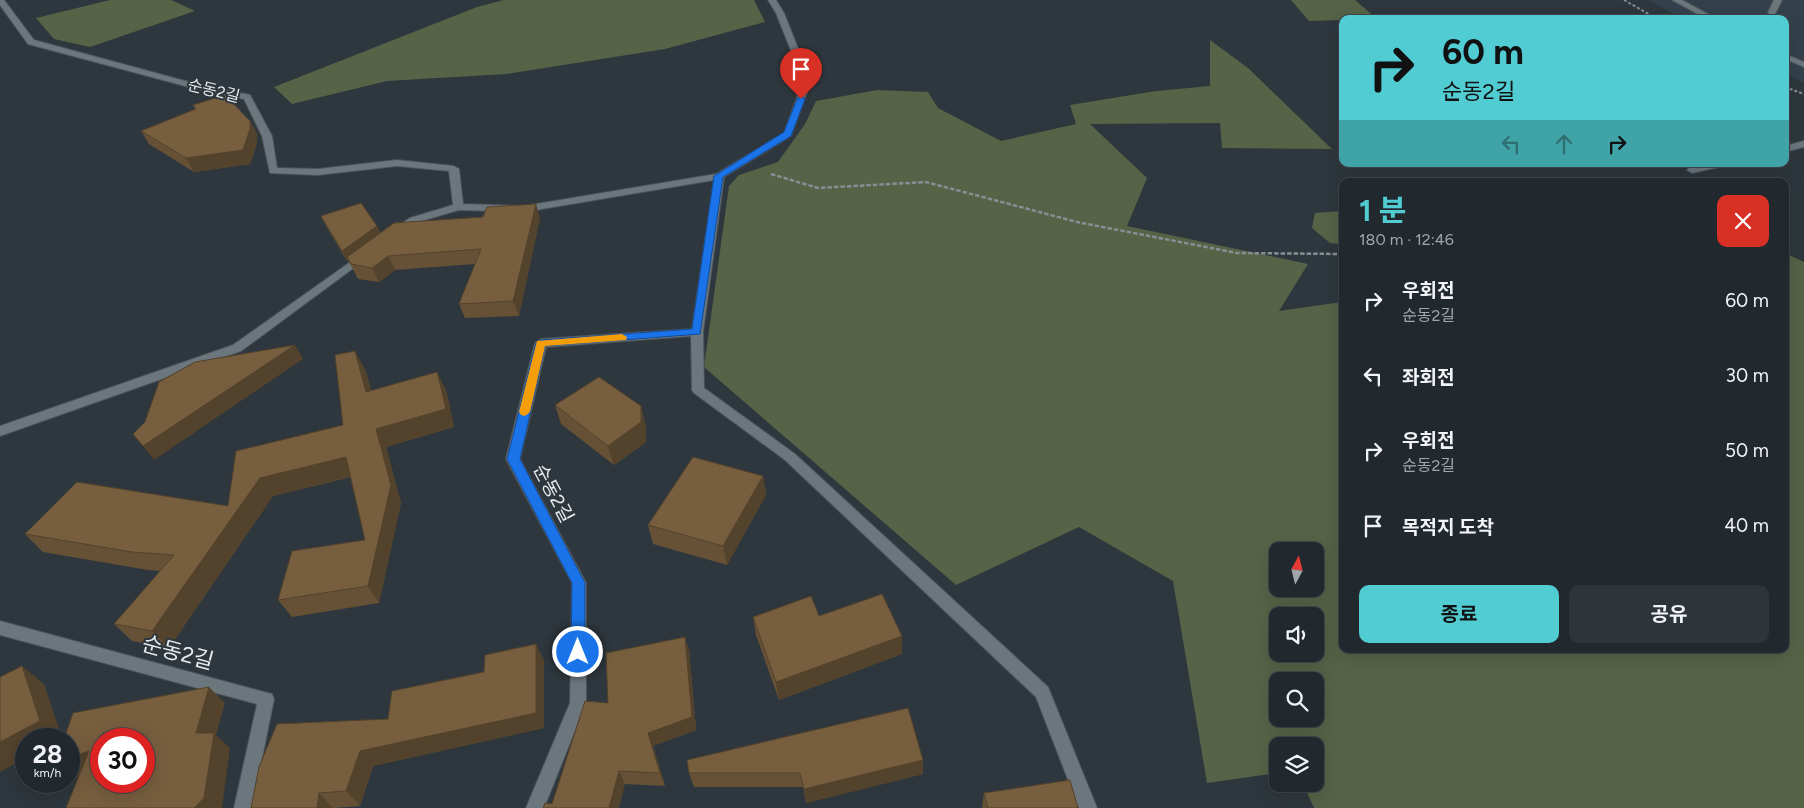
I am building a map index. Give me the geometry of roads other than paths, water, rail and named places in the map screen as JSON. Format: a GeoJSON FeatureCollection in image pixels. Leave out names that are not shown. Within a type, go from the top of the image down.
{"type":"FeatureCollection","features":[{"type":"Feature","properties":{"kind":"street","name":"순동2길"},"geometry":{"type":"LineString","coordinates":[[0,0],[31,42],[188,84],[247,97],[267,136],[273,171],[318,172],[397,163],[454,169],[458,207]]}},
{"type":"Feature","properties":{"kind":"street"},"geometry":{"type":"LineString","coordinates":[[390,237],[414,220],[458,207],[524,208],[719,176],[788,134],[807,81],[780,13],[772,0]]}},
{"type":"Feature","properties":{"kind":"street"},"geometry":{"type":"LineString","coordinates":[[1676,0],[1705,15]]}},
{"type":"Feature","properties":{"kind":"street"},"geometry":{"type":"LineString","coordinates":[[1772,12],[1778,0]]}},
{"type":"Feature","properties":{"kind":"street"},"geometry":{"type":"LineString","coordinates":[[1789,58],[1804,65]]}},
{"type":"Feature","properties":{"kind":"street"},"geometry":{"type":"LineString","coordinates":[[1789,148],[1804,144]]}},
{"type":"Feature","properties":{"kind":"street"},"geometry":{"type":"LineString","coordinates":[[1692,170],[1706,167]]}},
{"type":"Feature","properties":{"kind":"street"},"geometry":{"type":"LineString","coordinates":[[719,176],[696,332],[698,390],[790,456],[1042,692],[1088,808]]}},
{"type":"Feature","properties":{"kind":"street"},"geometry":{"type":"LineString","coordinates":[[0,431],[237,348],[373,249]]}},
{"type":"Feature","properties":{"kind":"street","name":"순동2길"},"geometry":{"type":"LineString","coordinates":[[535,808],[578,704],[579,583],[514,459],[541,343],[696,332]]}},
{"type":"Feature","properties":{"kind":"street","name":"순동2길"},"geometry":{"type":"LineString","coordinates":[[0,628],[266,699],[243,808]]}}]}
